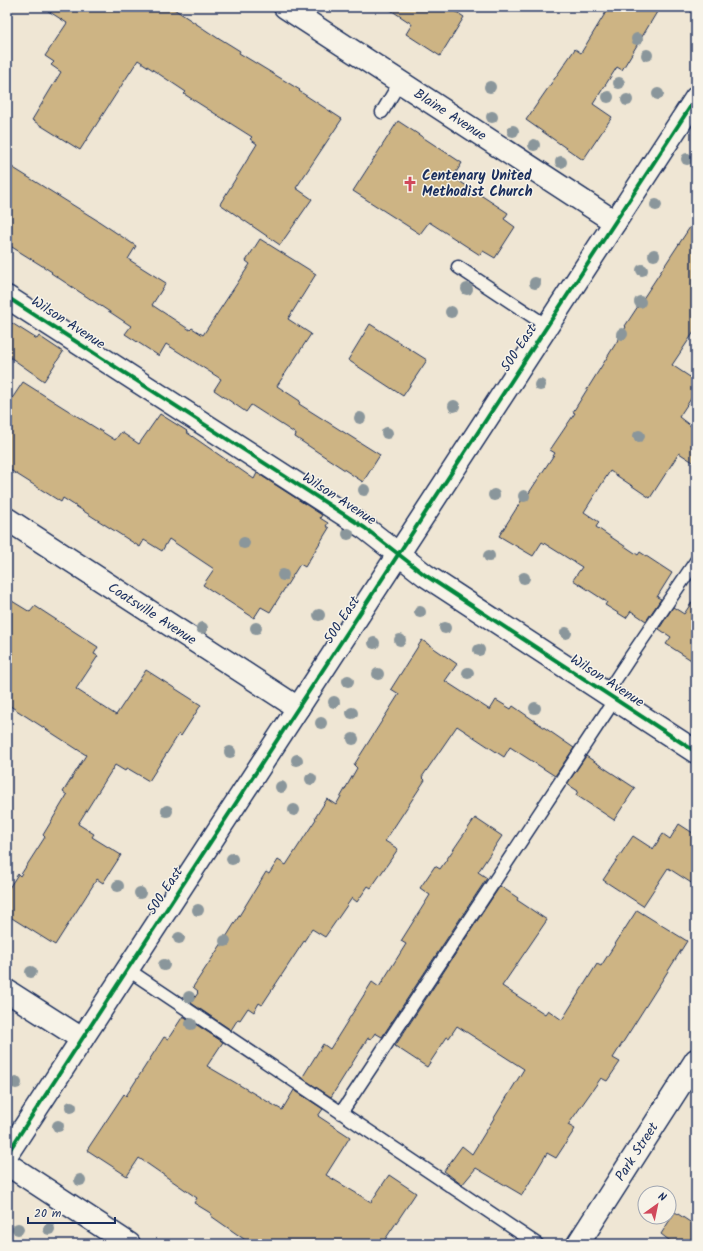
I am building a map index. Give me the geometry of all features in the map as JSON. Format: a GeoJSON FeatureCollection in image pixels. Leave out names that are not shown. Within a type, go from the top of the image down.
{"type":"FeatureCollection","features":[{"type":"Feature","properties":{"kind":"street","name":"Blaine Avenue"},"geometry":{"type":"LineString","coordinates":[[284,7],[615,222]]}},
{"type":"Feature","properties":{"kind":"street","name":"500 East"},"geometry":{"type":"LineString","coordinates":[[7,1154],[696,98]]}},
{"type":"Feature","properties":{"kind":"street","name":"Wilson Avenue"},"geometry":{"type":"LineString","coordinates":[[7,297],[365,528],[425,575],[696,752]]}},
{"type":"Feature","properties":{"kind":"street","name":"Coatsville Avenue"},"geometry":{"type":"LineString","coordinates":[[7,519],[298,708]]}},
{"type":"Feature","properties":{"kind":"street"},"geometry":{"type":"LineString","coordinates":[[7,991],[82,1039]]}},
{"type":"Feature","properties":{"kind":"street","name":"Park Street"},"geometry":{"type":"LineString","coordinates":[[578,1244],[696,1060]]}},
{"type":"Feature","properties":{"kind":"street"},"geometry":{"type":"LineString","coordinates":[[7,1164],[129,1244]]}},
{"type":"Feature","properties":{"kind":"lane"},"geometry":{"type":"LineString","coordinates":[[382,112],[400,82]]}},
{"type":"Feature","properties":{"kind":"lane"},"geometry":{"type":"LineString","coordinates":[[458,267],[547,326]]}},
{"type":"Feature","properties":{"kind":"lane"},"geometry":{"type":"LineString","coordinates":[[341,1113],[610,696],[628,658],[696,561]]}},
{"type":"Feature","properties":{"kind":"lane"},"geometry":{"type":"LineString","coordinates":[[127,969],[537,1244]]}},
{"type":"Feature","properties":{"kind":"building"},"geometry":{"type":"Polygon","coordinates":[[[42,7],[171,7],[240,51],[239,53],[300,90],[299,91],[342,119],[296,188],[312,199],[280,245],[220,204],[257,144],[250,139],[252,137],[184,94],[186,92],[138,60],[80,150],[32,120],[61,72],[51,65],[54,62],[45,56],[67,23],[42,7]]]}},
{"type":"Feature","properties":{"kind":"building"},"geometry":{"type":"Polygon","coordinates":[[[386,7],[449,7],[464,17],[440,56],[406,34],[412,24],[386,7]]]}},
{"type":"Feature","properties":{"kind":"building"},"geometry":{"type":"Polygon","coordinates":[[[609,7],[660,7],[622,70],[617,67],[593,104],[612,117],[583,160],[526,120],[575,49],[581,53],[609,7]]]}},
{"type":"Feature","properties":{"kind":"building","name":"Centenary United Methodist Church"},"geometry":{"type":"Polygon","coordinates":[[[398,121],[462,163],[453,177],[508,213],[504,219],[515,227],[495,258],[483,251],[480,255],[429,222],[420,234],[353,191],[398,121]]]}},
{"type":"Feature","properties":{"kind":"building"},"geometry":{"type":"Polygon","coordinates":[[[7,164],[136,246],[128,259],[166,283],[152,305],[190,330],[192,328],[203,335],[250,264],[246,261],[260,239],[316,274],[288,319],[311,334],[277,386],[300,401],[299,404],[380,455],[363,482],[295,437],[296,434],[251,405],[246,412],[214,390],[221,379],[166,344],[159,356],[125,334],[131,326],[51,273],[52,272],[7,244],[7,164]]]}},
{"type":"Feature","properties":{"kind":"building"},"geometry":{"type":"Polygon","coordinates":[[[696,218],[696,329],[672,365],[696,381],[696,391],[679,417],[696,430],[696,464],[679,453],[650,498],[610,471],[584,512],[599,522],[596,527],[638,555],[640,552],[672,573],[657,597],[661,599],[646,621],[631,611],[626,618],[605,605],[607,602],[573,580],[582,567],[542,542],[533,556],[499,536],[523,498],[525,499],[555,453],[550,450],[575,413],[573,412],[626,327],[625,326],[696,218]]]}},
{"type":"Feature","properties":{"kind":"building"},"geometry":{"type":"Polygon","coordinates":[[[7,320],[37,339],[39,336],[63,352],[44,381],[7,355],[7,320]]]}},
{"type":"Feature","properties":{"kind":"building"},"geometry":{"type":"Polygon","coordinates":[[[370,324],[427,360],[403,396],[348,360],[370,324]]]}},
{"type":"Feature","properties":{"kind":"building"},"geometry":{"type":"Polygon","coordinates":[[[23,382],[115,440],[121,432],[139,444],[160,414],[187,431],[186,432],[254,479],[257,473],[322,515],[320,518],[328,523],[326,526],[329,528],[305,567],[300,564],[270,612],[261,607],[254,618],[203,585],[214,569],[169,539],[162,551],[144,540],[140,547],[63,498],[61,502],[7,468],[7,406],[23,382]]]}},
{"type":"Feature","properties":{"kind":"building"},"geometry":{"type":"Polygon","coordinates":[[[696,596],[696,663],[666,644],[671,637],[659,629],[673,607],[684,614],[696,596]]]}},
{"type":"Feature","properties":{"kind":"building"},"geometry":{"type":"Polygon","coordinates":[[[7,598],[30,612],[35,606],[98,647],[94,654],[98,656],[76,689],[116,715],[146,670],[201,705],[181,736],[179,734],[149,781],[127,768],[125,771],[115,765],[78,824],[94,834],[92,837],[121,855],[103,883],[97,879],[55,945],[7,915],[7,891],[18,874],[20,876],[45,837],[43,835],[67,795],[63,792],[86,755],[7,704],[7,598]]]}},
{"type":"Feature","properties":{"kind":"building"},"geometry":{"type":"Polygon","coordinates":[[[422,640],[457,664],[445,681],[490,710],[496,700],[511,709],[513,706],[574,748],[555,776],[510,747],[504,757],[457,726],[422,777],[425,780],[385,841],[398,849],[371,888],[368,886],[357,902],[352,898],[325,937],[312,929],[262,1005],[259,1003],[254,1012],[248,1008],[231,1030],[191,1003],[198,993],[198,991],[193,987],[266,872],[269,874],[278,860],[286,865],[316,819],[315,818],[327,799],[336,805],[357,768],[354,765],[399,694],[391,689],[422,640]]]}},
{"type":"Feature","properties":{"kind":"building"},"geometry":{"type":"Polygon","coordinates":[[[586,756],[635,788],[614,820],[576,795],[578,791],[567,784],[586,756]]]}},
{"type":"Feature","properties":{"kind":"building"},"geometry":{"type":"Polygon","coordinates":[[[475,818],[502,836],[478,872],[487,878],[382,1037],[375,1033],[371,1039],[368,1038],[331,1097],[302,1078],[323,1044],[330,1049],[372,982],[379,987],[406,944],[401,941],[430,895],[420,888],[435,866],[440,869],[475,818]]]}},
{"type":"Feature","properties":{"kind":"building"},"geometry":{"type":"Polygon","coordinates":[[[679,824],[696,835],[696,886],[668,868],[643,906],[603,880],[633,836],[653,849],[663,834],[670,839],[679,824]]]}},
{"type":"Feature","properties":{"kind":"building"},"geometry":{"type":"Polygon","coordinates":[[[500,886],[518,898],[517,900],[547,920],[502,986],[545,1014],[548,1010],[562,1020],[597,964],[601,966],[637,910],[687,941],[613,1058],[620,1062],[607,1081],[601,1078],[568,1125],[575,1129],[556,1158],[547,1153],[522,1195],[476,1168],[462,1185],[444,1171],[462,1146],[472,1154],[524,1069],[457,1026],[449,1038],[447,1037],[427,1067],[395,1046],[500,886]]]}},
{"type":"Feature","properties":{"kind":"building"},"geometry":{"type":"Polygon","coordinates":[[[183,1016],[223,1042],[207,1066],[282,1110],[294,1090],[323,1109],[318,1116],[350,1137],[326,1175],[371,1202],[389,1175],[416,1193],[382,1244],[251,1244],[211,1216],[212,1214],[194,1203],[197,1198],[139,1158],[127,1176],[87,1150],[124,1094],[126,1096],[164,1037],[168,1039],[183,1016]]]}},
{"type":"Feature","properties":{"kind":"building"},"geometry":{"type":"Polygon","coordinates":[[[677,1213],[696,1226],[696,1244],[674,1244],[661,1234],[667,1225],[677,1225],[677,1213]]]}},
{"type":"Feature","properties":{"kind":"cycle path"},"geometry":{"type":"LineString","coordinates":[[7,1154],[696,98]]}},
{"type":"Feature","properties":{"kind":"cycle path"},"geometry":{"type":"LineString","coordinates":[[7,297],[365,528],[425,575],[696,752]]}},
{"type":"Feature","properties":{"kind":"place","name":"Centenary United Methodist Church"},"geometry":{"type":"Point","coordinates":[410,184]}}]}
